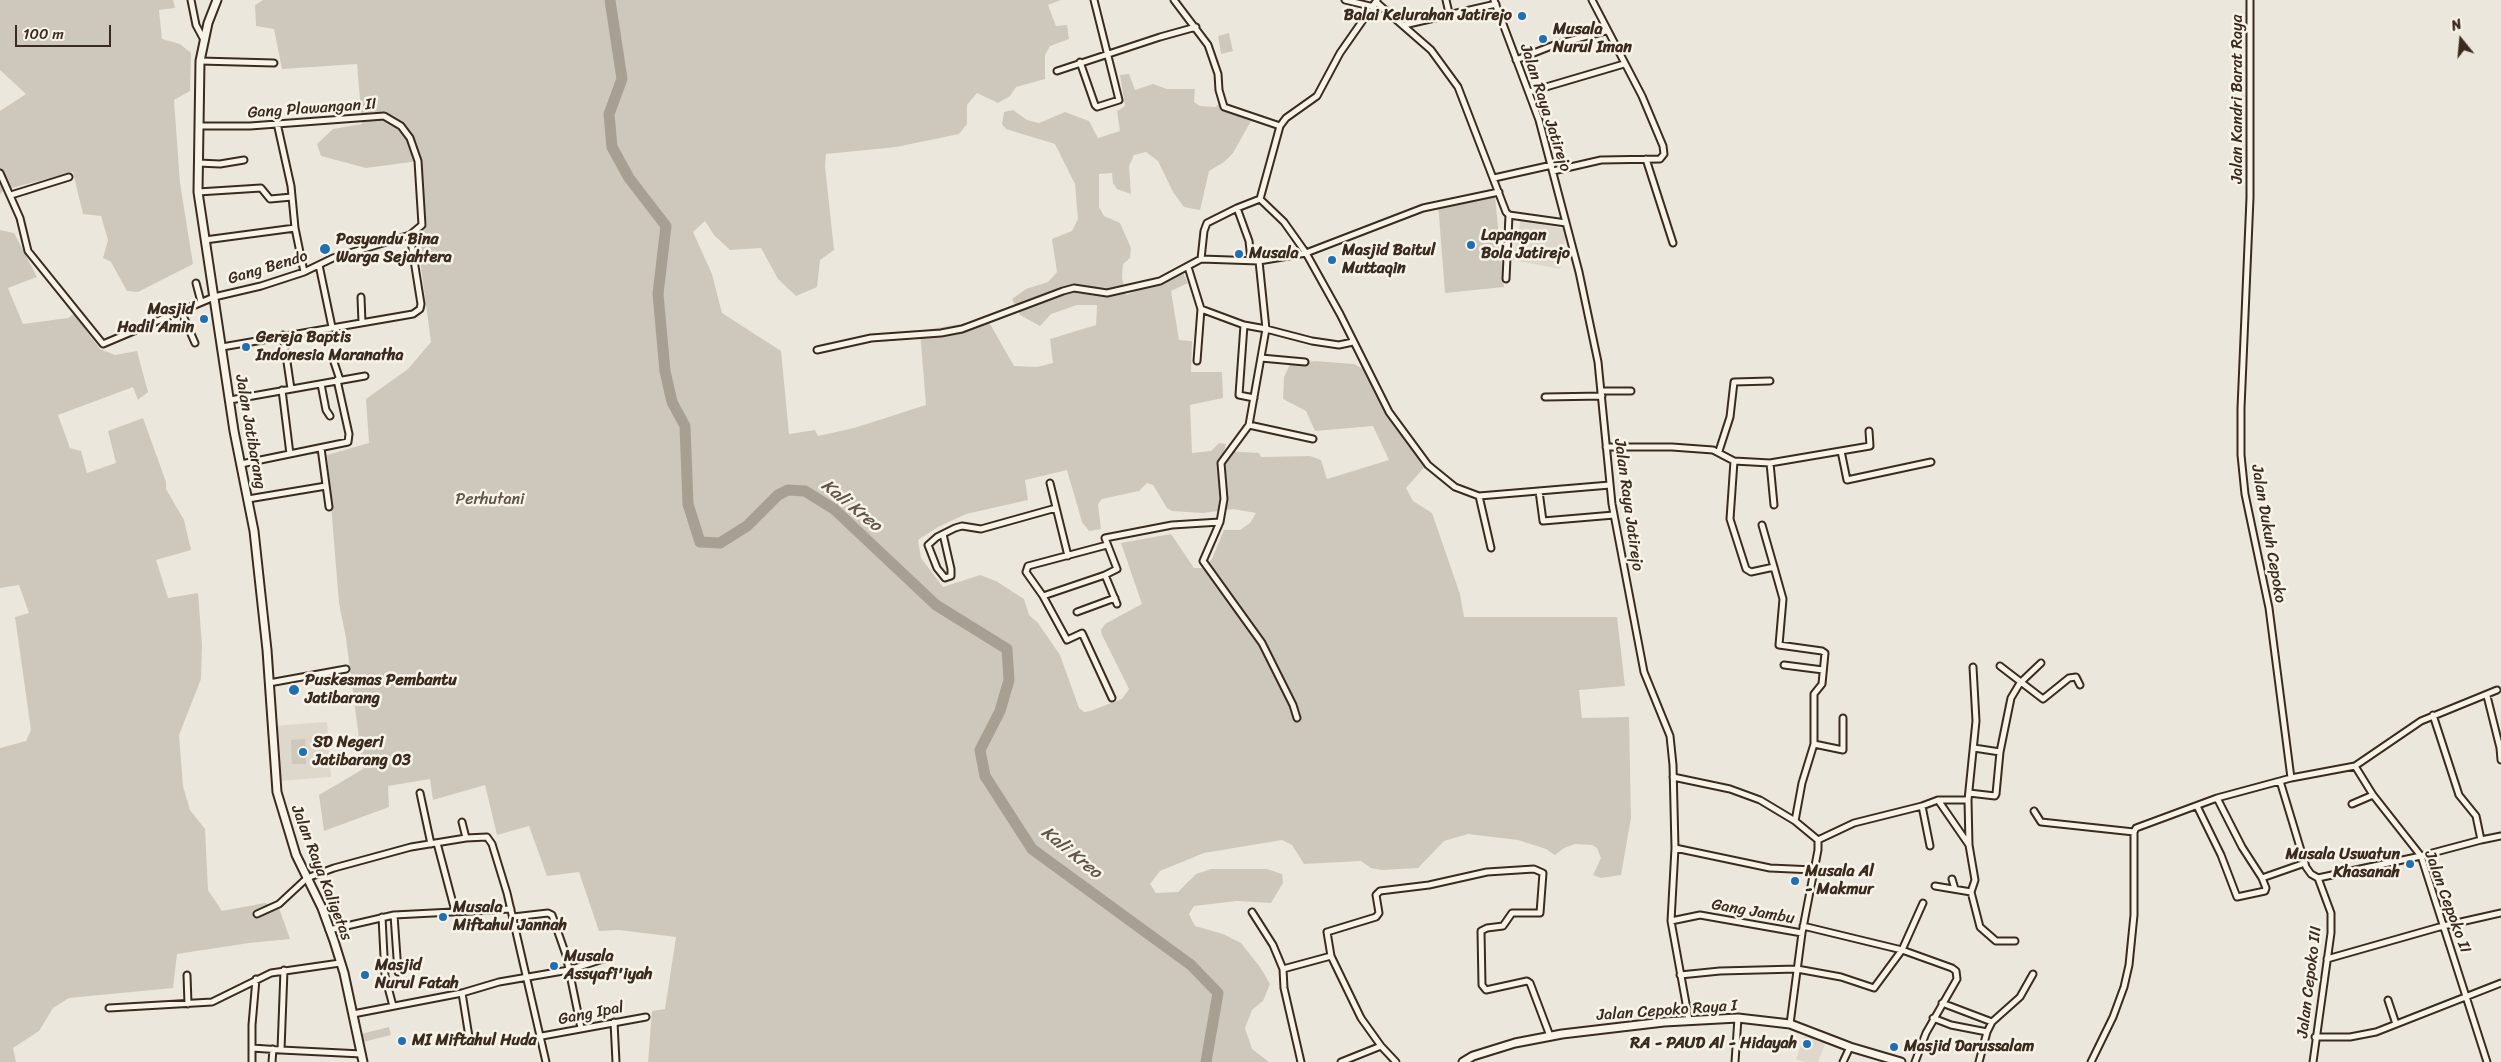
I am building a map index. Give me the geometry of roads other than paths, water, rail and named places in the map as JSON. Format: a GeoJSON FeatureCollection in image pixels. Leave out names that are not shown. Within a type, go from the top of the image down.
{"type":"FeatureCollection","features":[{"type":"Feature","properties":{"kind":"main road","name":"Jalan Jatibarang"},"geometry":{"type":"LineString","coordinates":[[217,0],[204,40],[200,61],[198,192],[230,400],[254,531],[274,751]]}},
{"type":"Feature","properties":{"kind":"main road","name":"Jalan Raya Kaligetas"},"geometry":{"type":"LineString","coordinates":[[274,751],[279,804],[296,855],[322,908],[340,963],[363,1058]]}},
{"type":"Feature","properties":{"kind":"main road","name":"Jalan Cepoko Raya I"},"geometry":{"type":"LineString","coordinates":[[1462,1062],[1473,1056],[1550,1036],[1689,1020],[1738,1018],[1790,1024],[1850,1047],[1897,1061]]}},
{"type":"Feature","properties":{"kind":"street"},"geometry":{"type":"LineString","coordinates":[[191,0],[196,25],[204,40]]}},
{"type":"Feature","properties":{"kind":"street"},"geometry":{"type":"LineString","coordinates":[[1080,62],[1097,107],[1120,99],[1094,0]]}},
{"type":"Feature","properties":{"kind":"street"},"geometry":{"type":"LineString","coordinates":[[1174,0],[1196,27],[1208,46],[1218,74],[1219,90],[1224,106],[1232,111],[1258,116],[1280,126]]}},
{"type":"Feature","properties":{"kind":"street"},"geometry":{"type":"LineString","coordinates":[[1344,0],[1376,3],[1431,50],[1458,87],[1494,178],[1504,209],[1509,215],[1566,223]]}},
{"type":"Feature","properties":{"kind":"street"},"geometry":{"type":"LineString","coordinates":[[1446,0],[1449,13]]}},
{"type":"Feature","properties":{"kind":"street"},"geometry":{"type":"LineString","coordinates":[[1494,178],[1601,160],[1660,159],[1664,154],[1663,146],[1642,96],[1606,31],[1592,0]]}},
{"type":"Feature","properties":{"kind":"street","name":"Jalan Kandri Barat Raya"},"geometry":{"type":"LineString","coordinates":[[2250,0],[2250,198]]}},
{"type":"Feature","properties":{"kind":"street"},"geometry":{"type":"LineString","coordinates":[[1404,25],[1449,13],[1480,9],[1495,2]]}},
{"type":"Feature","properties":{"kind":"street","name":"Jalan Raya Jatirejo"},"geometry":{"type":"LineString","coordinates":[[1495,2],[1540,120],[1592,328],[1602,394],[1614,515],[1644,672],[1670,736],[1674,777],[1675,848],[1671,921],[1689,1020]]}},
{"type":"Feature","properties":{"kind":"street"},"geometry":{"type":"LineString","coordinates":[[1260,200],[1280,126],[1286,118],[1317,96],[1340,53],[1376,3]]}},
{"type":"Feature","properties":{"kind":"street"},"geometry":{"type":"LineString","coordinates":[[1057,71],[1080,62],[1109,55],[1160,37],[1196,27]]}},
{"type":"Feature","properties":{"kind":"street"},"geometry":{"type":"LineString","coordinates":[[1516,60],[1548,47],[1606,31]]}},
{"type":"Feature","properties":{"kind":"street"},"geometry":{"type":"LineString","coordinates":[[200,61],[274,63]]}},
{"type":"Feature","properties":{"kind":"street"},"geometry":{"type":"LineString","coordinates":[[1529,92],[1624,64]]}},
{"type":"Feature","properties":{"kind":"street","name":"Gang Plawangan II"},"geometry":{"type":"LineString","coordinates":[[199,126],[384,116],[394,120],[410,138],[418,160],[423,221],[413,234]]}},
{"type":"Feature","properties":{"kind":"street"},"geometry":{"type":"LineString","coordinates":[[277,123],[292,197],[295,228],[304,272]]}},
{"type":"Feature","properties":{"kind":"street"},"geometry":{"type":"LineString","coordinates":[[1646,159],[1673,243]]}},
{"type":"Feature","properties":{"kind":"street"},"geometry":{"type":"LineString","coordinates":[[198,163],[220,164],[244,160]]}},
{"type":"Feature","properties":{"kind":"street"},"geometry":{"type":"LineString","coordinates":[[0,173],[11,195],[69,176]]}},
{"type":"Feature","properties":{"kind":"street"},"geometry":{"type":"LineString","coordinates":[[198,192],[261,188],[270,200],[292,197]]}},
{"type":"Feature","properties":{"kind":"street"},"geometry":{"type":"LineString","coordinates":[[817,350],[861,339],[941,333],[962,328],[1074,288],[1107,293],[1160,281],[1202,259],[1234,262],[1259,261],[1306,253],[1423,208],[1499,192]]}},
{"type":"Feature","properties":{"kind":"street","name":"Gang Bendo"},"geometry":{"type":"LineString","coordinates":[[11,195],[31,257],[102,343],[214,297],[261,286],[304,272],[364,248],[413,234]]}},
{"type":"Feature","properties":{"kind":"street","name":"Jalan Dukuh Cepoko"},"geometry":{"type":"LineString","coordinates":[[2250,198],[2241,408],[2241,455],[2245,494],[2269,608],[2291,778]]}},
{"type":"Feature","properties":{"kind":"street"},"geometry":{"type":"LineString","coordinates":[[1202,259],[1204,231],[1207,223],[1237,208],[1260,200]]}},
{"type":"Feature","properties":{"kind":"street"},"geometry":{"type":"LineString","coordinates":[[1260,200],[1284,222],[1306,253],[1389,412],[1428,465],[1455,487],[1479,496],[1610,485]]}},
{"type":"Feature","properties":{"kind":"street"},"geometry":{"type":"LineString","coordinates":[[1237,208],[1249,241],[1251,260]]}},
{"type":"Feature","properties":{"kind":"street"},"geometry":{"type":"LineString","coordinates":[[1506,278],[1509,215]]}},
{"type":"Feature","properties":{"kind":"street"},"geometry":{"type":"LineString","coordinates":[[204,240],[295,228]]}},
{"type":"Feature","properties":{"kind":"street"},"geometry":{"type":"LineString","coordinates":[[222,347],[283,335],[407,316],[420,309],[413,234]]}},
{"type":"Feature","properties":{"kind":"street"},"geometry":{"type":"LineString","coordinates":[[1259,261],[1266,329],[1262,358],[1248,425],[1220,463],[1224,490],[1220,522],[1203,561],[1262,643],[1293,705],[1297,718]]}},
{"type":"Feature","properties":{"kind":"street"},"geometry":{"type":"LineString","coordinates":[[319,265],[332,327]]}},
{"type":"Feature","properties":{"kind":"street"},"geometry":{"type":"LineString","coordinates":[[1188,267],[1201,309],[1197,361]]}},
{"type":"Feature","properties":{"kind":"street"},"geometry":{"type":"LineString","coordinates":[[196,283],[201,302]]}},
{"type":"Feature","properties":{"kind":"street"},"geometry":{"type":"LineString","coordinates":[[361,297],[362,322]]}},
{"type":"Feature","properties":{"kind":"street"},"geometry":{"type":"LineString","coordinates":[[1201,309],[1244,326],[1266,329],[1312,341],[1339,345],[1353,342]]}},
{"type":"Feature","properties":{"kind":"street"},"geometry":{"type":"LineString","coordinates":[[181,311],[195,343]]}},
{"type":"Feature","properties":{"kind":"street"},"geometry":{"type":"LineString","coordinates":[[1244,326],[1239,395],[1254,398]]}},
{"type":"Feature","properties":{"kind":"street"},"geometry":{"type":"LineString","coordinates":[[283,335],[291,389]]}},
{"type":"Feature","properties":{"kind":"street"},"geometry":{"type":"LineString","coordinates":[[1262,358],[1305,362]]}},
{"type":"Feature","properties":{"kind":"street"},"geometry":{"type":"LineString","coordinates":[[241,464],[344,444],[349,441],[334,359]]}},
{"type":"Feature","properties":{"kind":"street"},"geometry":{"type":"LineString","coordinates":[[230,400],[365,376]]}},
{"type":"Feature","properties":{"kind":"street"},"geometry":{"type":"LineString","coordinates":[[1718,451],[1728,424],[1734,382],[1770,381]]}},
{"type":"Feature","properties":{"kind":"street"},"geometry":{"type":"LineString","coordinates":[[321,384],[326,410],[330,416]]}},
{"type":"Feature","properties":{"kind":"street"},"geometry":{"type":"LineString","coordinates":[[282,390],[290,454]]}},
{"type":"Feature","properties":{"kind":"street"},"geometry":{"type":"LineString","coordinates":[[1545,397],[1631,391]]}},
{"type":"Feature","properties":{"kind":"street"},"geometry":{"type":"LineString","coordinates":[[1248,425],[1313,439]]}},
{"type":"Feature","properties":{"kind":"street"},"geometry":{"type":"LineString","coordinates":[[1606,447],[1672,447],[1718,451],[1734,461],[1770,463],[1870,446],[1869,431]]}},
{"type":"Feature","properties":{"kind":"street"},"geometry":{"type":"LineString","coordinates":[[321,448],[329,507]]}},
{"type":"Feature","properties":{"kind":"street"},"geometry":{"type":"LineString","coordinates":[[1841,451],[1846,480],[1931,462]]}},
{"type":"Feature","properties":{"kind":"street"},"geometry":{"type":"LineString","coordinates":[[1734,461],[1730,519],[1746,569],[1751,572],[1774,567]]}},
{"type":"Feature","properties":{"kind":"street"},"geometry":{"type":"LineString","coordinates":[[1770,463],[1774,505]]}},
{"type":"Feature","properties":{"kind":"street"},"geometry":{"type":"LineString","coordinates":[[1050,483],[1068,556]]}},
{"type":"Feature","properties":{"kind":"street"},"geometry":{"type":"LineString","coordinates":[[248,499],[326,486]]}},
{"type":"Feature","properties":{"kind":"street"},"geometry":{"type":"LineString","coordinates":[[1539,491],[1544,521],[1614,515]]}},
{"type":"Feature","properties":{"kind":"street"},"geometry":{"type":"LineString","coordinates":[[1479,496],[1491,548]]}},
{"type":"Feature","properties":{"kind":"street"},"geometry":{"type":"LineString","coordinates":[[943,534],[951,569],[951,576],[945,578],[937,568],[928,545],[943,534],[962,526],[981,529],[1056,508]]}},
{"type":"Feature","properties":{"kind":"street"},"geometry":{"type":"LineString","coordinates":[[1043,596],[1105,575],[1117,569],[1105,538],[1108,536],[1172,525],[1220,522]]}},
{"type":"Feature","properties":{"kind":"street"},"geometry":{"type":"LineString","coordinates":[[1762,525],[1783,599],[1780,645],[1824,652],[1822,684],[1814,694],[1814,744],[1802,783],[1795,821]]}},
{"type":"Feature","properties":{"kind":"street"},"geometry":{"type":"LineString","coordinates":[[1107,545],[1028,566],[1026,572],[1043,596],[1067,640],[1082,633],[1112,698]]}},
{"type":"Feature","properties":{"kind":"street"},"geometry":{"type":"LineString","coordinates":[[1076,612],[1116,601],[1105,575]]}},
{"type":"Feature","properties":{"kind":"street"},"geometry":{"type":"LineString","coordinates":[[1969,793],[1994,796],[1996,794],[2000,752],[2011,698],[2020,683],[2041,662]]}},
{"type":"Feature","properties":{"kind":"street"},"geometry":{"type":"LineString","coordinates":[[1784,665],[1823,670]]}},
{"type":"Feature","properties":{"kind":"street"},"geometry":{"type":"LineString","coordinates":[[2000,666],[2042,699],[2069,678],[2076,676],[2080,685]]}},
{"type":"Feature","properties":{"kind":"street"},"geometry":{"type":"LineString","coordinates":[[1973,667],[1976,721],[1968,800],[1969,846],[1974,880],[1971,892],[1980,927],[1984,932],[1996,941],[2015,941]]}},
{"type":"Feature","properties":{"kind":"street"},"geometry":{"type":"LineString","coordinates":[[269,683],[346,669]]}},
{"type":"Feature","properties":{"kind":"street"},"geometry":{"type":"LineString","coordinates":[[2034,811],[2041,822],[2134,832],[2143,825],[2217,798],[2291,778],[2355,766],[2381,746],[2433,715],[2487,696],[2497,690]]}},
{"type":"Feature","properties":{"kind":"street"},"geometry":{"type":"LineString","coordinates":[[2487,696],[2500,748],[2501,760]]}},
{"type":"Feature","properties":{"kind":"street"},"geometry":{"type":"LineString","coordinates":[[2433,715],[2459,795],[2476,816],[2481,840]]}},
{"type":"Feature","properties":{"kind":"street"},"geometry":{"type":"LineString","coordinates":[[1814,744],[1843,750],[1843,718]]}},
{"type":"Feature","properties":{"kind":"street"},"geometry":{"type":"LineString","coordinates":[[1974,748],[2000,752]]}},
{"type":"Feature","properties":{"kind":"street","name":"Jalan Cepoko II"},"geometry":{"type":"LineString","coordinates":[[2355,766],[2373,795],[2421,856],[2487,1062]]}},
{"type":"Feature","properties":{"kind":"street"},"geometry":{"type":"LineString","coordinates":[[1674,777],[1746,794],[1795,821],[1818,840]]}},
{"type":"Feature","properties":{"kind":"street"},"geometry":{"type":"LineString","coordinates":[[2280,781],[2305,863],[2311,874],[2318,878],[2421,856],[2501,836]]}},
{"type":"Feature","properties":{"kind":"street"},"geometry":{"type":"LineString","coordinates":[[420,793],[455,911]]}},
{"type":"Feature","properties":{"kind":"street"},"geometry":{"type":"LineString","coordinates":[[2352,804],[2373,795]]}},
{"type":"Feature","properties":{"kind":"street"},"geometry":{"type":"LineString","coordinates":[[2197,806],[2221,855],[2237,897],[2265,891],[2266,888],[2262,878],[2242,847],[2217,798]]}},
{"type":"Feature","properties":{"kind":"street"},"geometry":{"type":"LineString","coordinates":[[1818,840],[1854,823],[1922,806],[1938,800],[1968,800]]}},
{"type":"Feature","properties":{"kind":"street"},"geometry":{"type":"LineString","coordinates":[[1938,800],[1969,846]]}},
{"type":"Feature","properties":{"kind":"street"},"geometry":{"type":"LineString","coordinates":[[1922,806],[1930,846]]}},
{"type":"Feature","properties":{"kind":"street"},"geometry":{"type":"LineString","coordinates":[[462,822],[466,838]]}},
{"type":"Feature","properties":{"kind":"street"},"geometry":{"type":"LineString","coordinates":[[2091,1062],[2113,1017],[2124,988],[2129,965],[2134,916],[2134,832]]}},
{"type":"Feature","properties":{"kind":"street"},"geometry":{"type":"LineString","coordinates":[[257,914],[279,904],[307,878],[374,856],[466,838],[487,837],[492,844],[511,909],[526,977],[542,1036],[546,1062]]}},
{"type":"Feature","properties":{"kind":"street"},"geometry":{"type":"LineString","coordinates":[[1790,1024],[1803,926],[1818,840]]}},
{"type":"Feature","properties":{"kind":"street"},"geometry":{"type":"LineString","coordinates":[[1675,848],[1770,868],[1814,870]]}},
{"type":"Feature","properties":{"kind":"street"},"geometry":{"type":"LineString","coordinates":[[2262,878],[2305,863]]}},
{"type":"Feature","properties":{"kind":"street"},"geometry":{"type":"LineString","coordinates":[[1396,1062],[1381,1046],[1361,1018],[1331,956],[1327,932],[1376,917],[1379,913],[1376,894],[1380,892],[1429,885],[1487,872],[1540,870],[1543,873],[1540,913],[1512,913],[1505,925],[1481,931],[1482,985],[1486,990],[1527,981],[1530,983],[1550,1036]]}},
{"type":"Feature","properties":{"kind":"street","name":"Jalan Cepoko III"},"geometry":{"type":"LineString","coordinates":[[2313,1062],[2315,1037],[2328,959],[2331,914],[2318,878]]}},
{"type":"Feature","properties":{"kind":"street"},"geometry":{"type":"LineString","coordinates":[[1952,879],[1955,889]]}},
{"type":"Feature","properties":{"kind":"street"},"geometry":{"type":"LineString","coordinates":[[1935,886],[1971,892]]}},
{"type":"Feature","properties":{"kind":"street"},"geometry":{"type":"LineString","coordinates":[[1680,975],[1720,970],[1797,969],[1841,976],[1874,988],[1902,950],[1923,902]]}},
{"type":"Feature","properties":{"kind":"street"},"geometry":{"type":"LineString","coordinates":[[329,930],[394,915],[511,909]]}},
{"type":"Feature","properties":{"kind":"street"},"geometry":{"type":"LineString","coordinates":[[1252,912],[1273,945],[1283,970],[1284,988],[1301,1062]]}},
{"type":"Feature","properties":{"kind":"street"},"geometry":{"type":"LineString","coordinates":[[513,917],[548,913],[552,915],[569,970],[581,1028]]}},
{"type":"Feature","properties":{"kind":"street"},"geometry":{"type":"LineString","coordinates":[[2328,959],[2443,926],[2501,913]]}},
{"type":"Feature","properties":{"kind":"street"},"geometry":{"type":"LineString","coordinates":[[394,915],[398,972]]}},
{"type":"Feature","properties":{"kind":"street","name":"Gang Jambu"},"geometry":{"type":"LineString","coordinates":[[1671,921],[1700,915],[1802,933]]}},
{"type":"Feature","properties":{"kind":"street"},"geometry":{"type":"LineString","coordinates":[[382,917],[385,969],[393,1006]]}},
{"type":"Feature","properties":{"kind":"street"},"geometry":{"type":"LineString","coordinates":[[1803,926],[1902,950],[1956,971],[1957,978],[1933,1018],[1915,1062]]}},
{"type":"Feature","properties":{"kind":"street"},"geometry":{"type":"LineString","coordinates":[[1283,970],[1331,956]]}},
{"type":"Feature","properties":{"kind":"street"},"geometry":{"type":"LineString","coordinates":[[353,1014],[462,993],[499,982],[569,970],[603,959]]}},
{"type":"Feature","properties":{"kind":"street"},"geometry":{"type":"LineString","coordinates":[[109,1008],[188,1004],[218,1000],[256,979],[284,970],[340,963]]}},
{"type":"Feature","properties":{"kind":"street"},"geometry":{"type":"LineString","coordinates":[[281,1050],[284,970]]}},
{"type":"Feature","properties":{"kind":"street"},"geometry":{"type":"LineString","coordinates":[[1979,1062],[1987,1032],[1992,1022],[2020,997],[2033,974]]}},
{"type":"Feature","properties":{"kind":"street"},"geometry":{"type":"LineString","coordinates":[[187,975],[188,1004]]}},
{"type":"Feature","properties":{"kind":"street"},"geometry":{"type":"LineString","coordinates":[[252,1062],[252,1024],[256,979]]}},
{"type":"Feature","properties":{"kind":"street"},"geometry":{"type":"LineString","coordinates":[[2315,1037],[2350,1037],[2376,1032],[2501,983]]}},
{"type":"Feature","properties":{"kind":"street"},"geometry":{"type":"LineString","coordinates":[[462,993],[470,1043]]}},
{"type":"Feature","properties":{"kind":"street"},"geometry":{"type":"LineString","coordinates":[[2388,1000],[2396,1024]]}},
{"type":"Feature","properties":{"kind":"street"},"geometry":{"type":"LineString","coordinates":[[1942,1003],[1992,1022]]}},
{"type":"Feature","properties":{"kind":"street","name":"Gang Ipal"},"geometry":{"type":"LineString","coordinates":[[542,1036],[646,1016]]}},
{"type":"Feature","properties":{"kind":"street"},"geometry":{"type":"LineString","coordinates":[[1735,1062],[1738,1018]]}},
{"type":"Feature","properties":{"kind":"street"},"geometry":{"type":"LineString","coordinates":[[1933,1018],[1951,1025],[1987,1032]]}},
{"type":"Feature","properties":{"kind":"street"},"geometry":{"type":"LineString","coordinates":[[614,1022],[616,1062]]}},
{"type":"Feature","properties":{"kind":"street"},"geometry":{"type":"LineString","coordinates":[[1341,1062],[1381,1046]]}},
{"type":"Feature","properties":{"kind":"street"},"geometry":{"type":"LineString","coordinates":[[1843,1062],[1850,1047]]}},
{"type":"Feature","properties":{"kind":"street"},"geometry":{"type":"LineString","coordinates":[[252,1048],[363,1058]]}},
{"type":"Feature","properties":{"kind":"street"},"geometry":{"type":"LineString","coordinates":[[272,1062],[273,1049]]}},
{"type":"Feature","properties":{"kind":"waterway","name":"Kali Kreo"},"geometry":{"type":"LineString","coordinates":[[610,0],[622,79],[609,114],[612,147],[629,178],[666,226],[658,294],[665,371],[672,402],[685,426],[688,504],[700,542],[720,543],[747,526],[778,495],[788,490],[805,491],[834,509],[936,605],[1007,649],[1009,680],[1000,711],[980,750],[985,776],[1032,849],[1191,965],[1218,993],[1206,1062]]}},
{"type":"Feature","properties":{"kind":"place","name":"Balai Kelurahan Jatirejo"},"geometry":{"type":"Point","coordinates":[1522,16]}},
{"type":"Feature","properties":{"kind":"place","name":"Musala Nurul Iman"},"geometry":{"type":"Point","coordinates":[1543,39]}},
{"type":"Feature","properties":{"kind":"place","name":"Lapangan Bola Jatirejo"},"geometry":{"type":"Point","coordinates":[1471,245]}},
{"type":"Feature","properties":{"kind":"place","name":"Posyandu Bina Warga Sejahtera"},"geometry":{"type":"Point","coordinates":[325,249]}},
{"type":"Feature","properties":{"kind":"place","name":"Musala"},"geometry":{"type":"Point","coordinates":[1239,254]}},
{"type":"Feature","properties":{"kind":"place","name":"Masjid Baitul Muttaqin"},"geometry":{"type":"Point","coordinates":[1332,260]}},
{"type":"Feature","properties":{"kind":"place","name":"Masjid Hadil Amin"},"geometry":{"type":"Point","coordinates":[204,319]}},
{"type":"Feature","properties":{"kind":"place","name":"Gereja Baptis Indonesia Maranatha"},"geometry":{"type":"Point","coordinates":[246,347]}},
{"type":"Feature","properties":{"kind":"place","name":"Puskesmas Pembantu Jatibarang"},"geometry":{"type":"Point","coordinates":[294,690]}},
{"type":"Feature","properties":{"kind":"place","name":"SD Negeri Jatibarang 03"},"geometry":{"type":"Point","coordinates":[303,752]}},
{"type":"Feature","properties":{"kind":"place","name":"Musala Uswatun Khasanah"},"geometry":{"type":"Point","coordinates":[2410,864]}},
{"type":"Feature","properties":{"kind":"place","name":"Musala Al - Makmur"},"geometry":{"type":"Point","coordinates":[1795,881]}},
{"type":"Feature","properties":{"kind":"place","name":"Musala Miftahul Jannah"},"geometry":{"type":"Point","coordinates":[443,917]}},
{"type":"Feature","properties":{"kind":"place","name":"Musala Assyafi'iyah"},"geometry":{"type":"Point","coordinates":[554,966]}},
{"type":"Feature","properties":{"kind":"place","name":"Masjid Nurul Fatah"},"geometry":{"type":"Point","coordinates":[365,975]}},
{"type":"Feature","properties":{"kind":"place","name":"MI Miftahul Huda"},"geometry":{"type":"Point","coordinates":[402,1041]}},
{"type":"Feature","properties":{"kind":"place","name":"RA - PAUD Al - Hidayah"},"geometry":{"type":"Point","coordinates":[1807,1044]}},
{"type":"Feature","properties":{"kind":"place","name":"Masjid Darussalam"},"geometry":{"type":"Point","coordinates":[1894,1047]}},
{"type":"Feature","properties":{"kind":"park label","name":"Perhutani"},"geometry":{"type":"Point","coordinates":[490,500]}}]}
